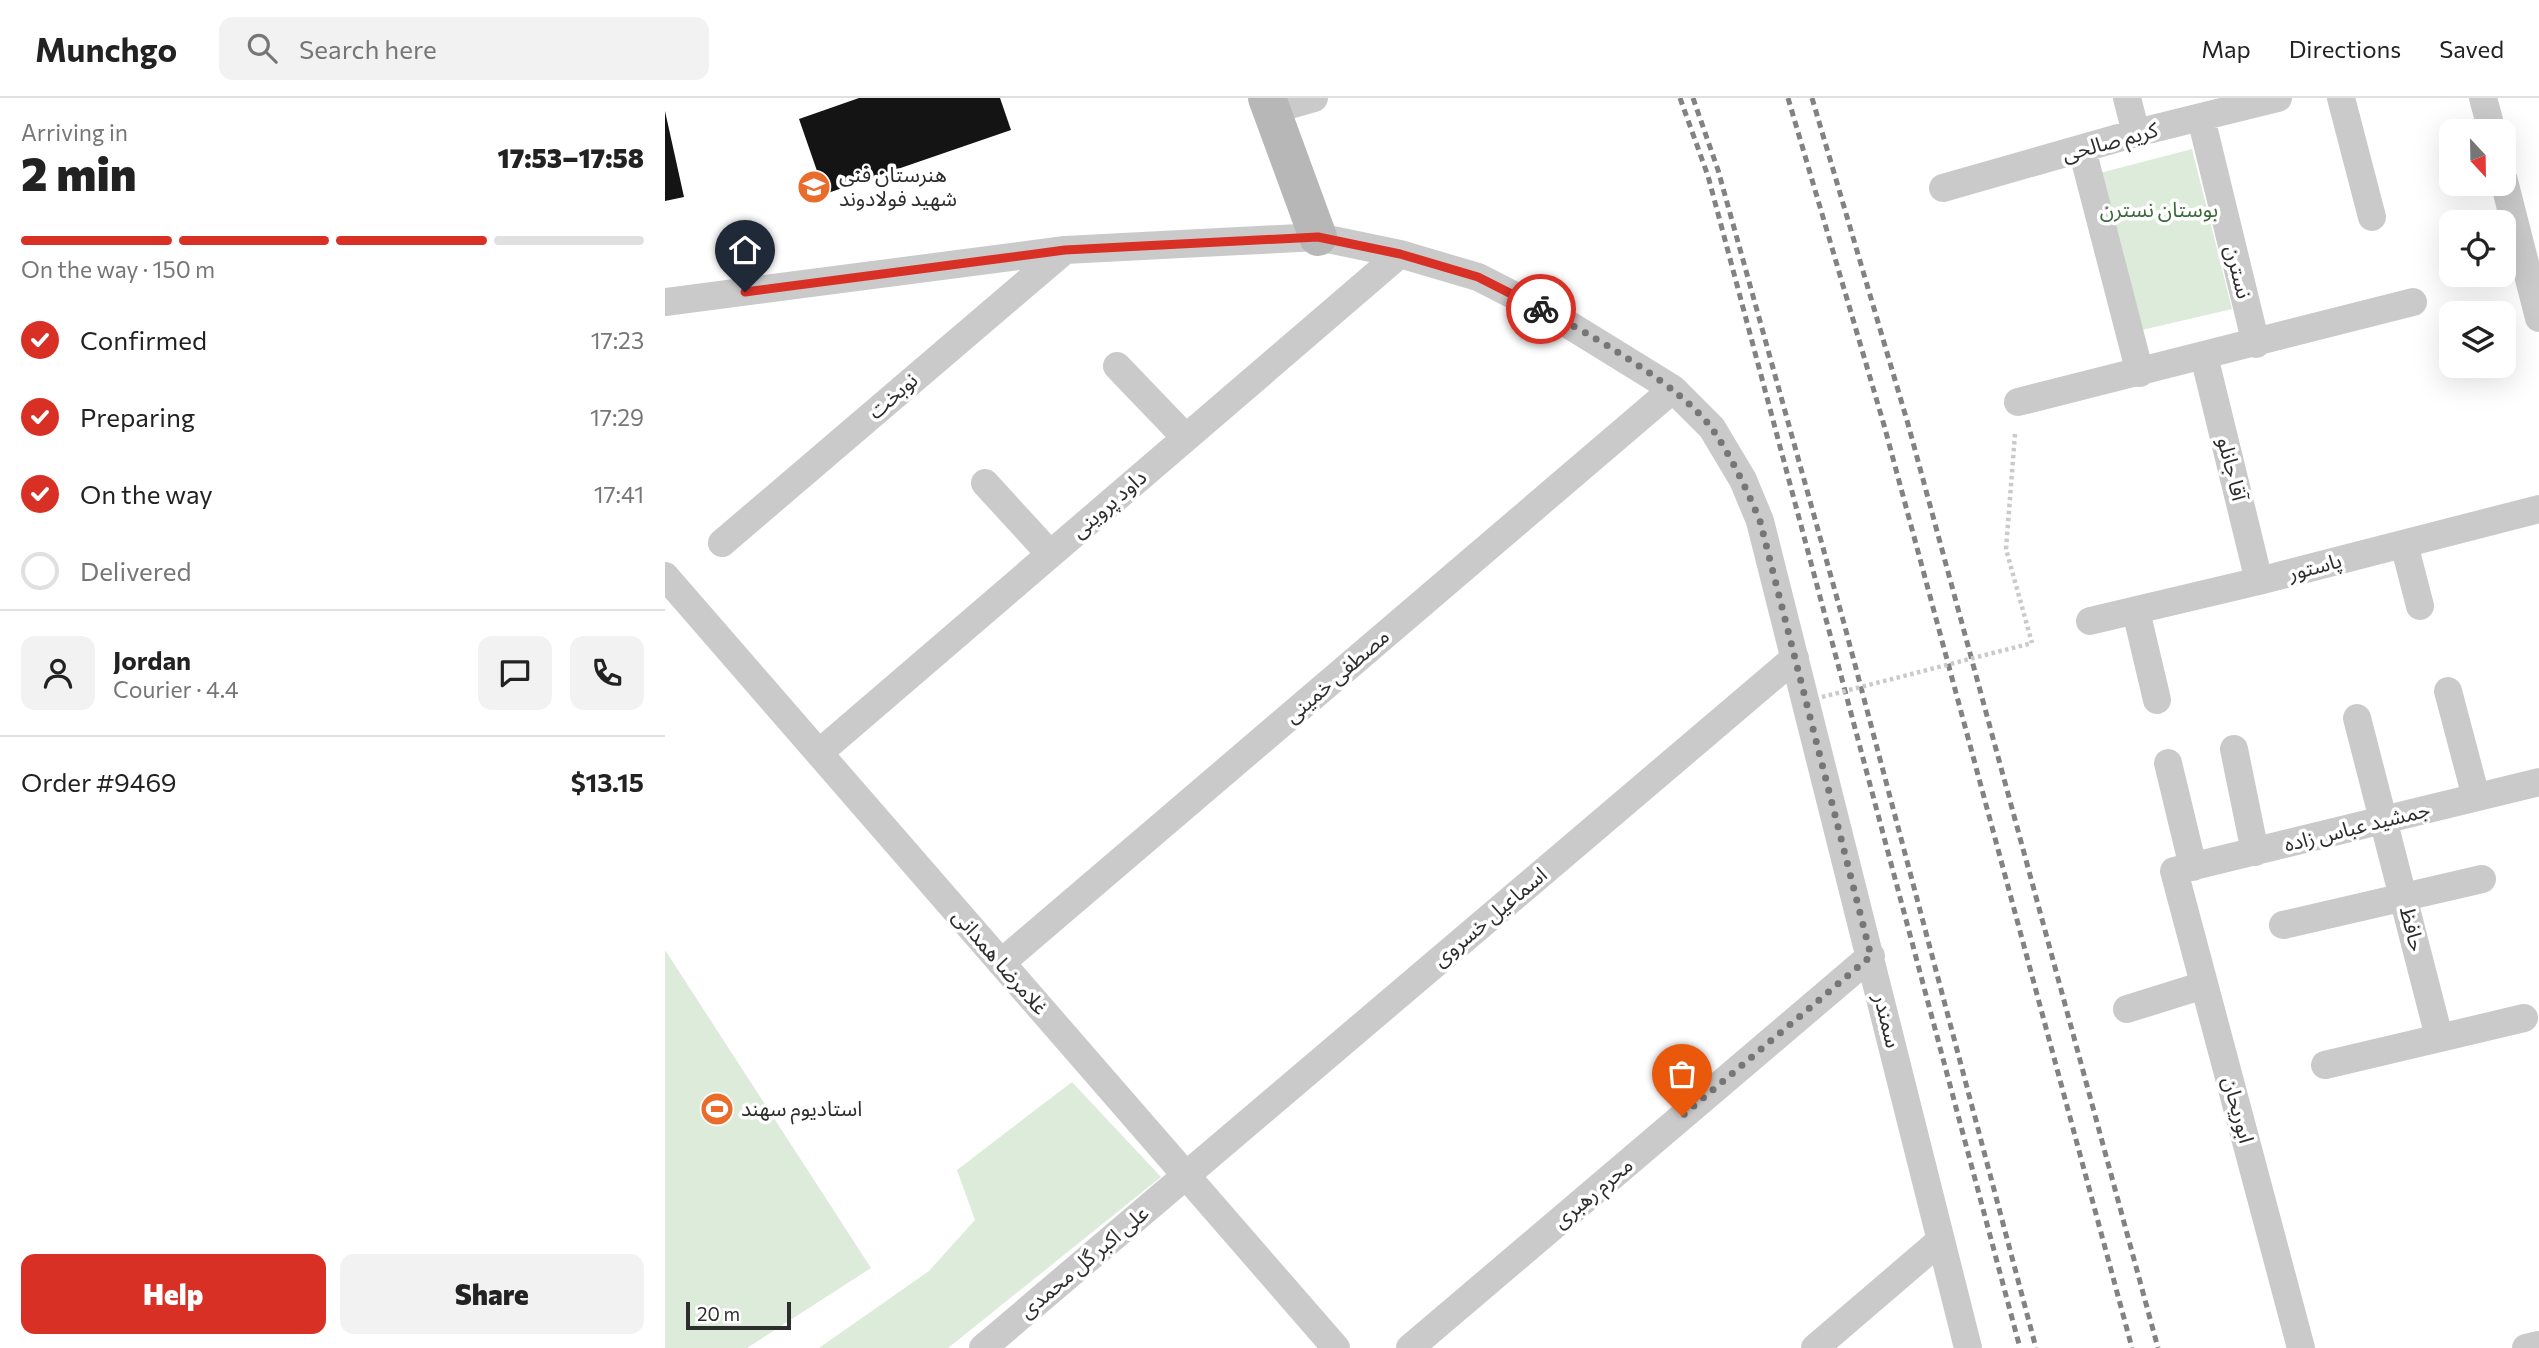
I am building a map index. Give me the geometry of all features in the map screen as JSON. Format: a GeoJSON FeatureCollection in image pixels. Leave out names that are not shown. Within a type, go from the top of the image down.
{"type":"FeatureCollection","features":[{"type":"Feature","properties":{"kind":"street"},"geometry":{"type":"LineString","coordinates":[[1314,98],[1270,104],[1318,237]]}},
{"type":"Feature","properties":{"kind":"street"},"geometry":{"type":"LineString","coordinates":[[2127,98],[2136,133]]}},
{"type":"Feature","properties":{"kind":"street","name":"کریم صالحی"},"geometry":{"type":"LineString","coordinates":[[1943,188],[2136,133],[2278,98]]}},
{"type":"Feature","properties":{"kind":"street"},"geometry":{"type":"LineString","coordinates":[[2341,98],[2372,218]]}},
{"type":"Feature","properties":{"kind":"street"},"geometry":{"type":"LineString","coordinates":[[2483,98],[2489,119]]}},
{"type":"Feature","properties":{"kind":"street","name":"نسترن"},"geometry":{"type":"LineString","coordinates":[[2201,118],[2256,344]]}},
{"type":"Feature","properties":{"kind":"street"},"geometry":{"type":"LineString","coordinates":[[2082,149],[2140,373]]}},
{"type":"Feature","properties":{"kind":"street"},"geometry":{"type":"LineString","coordinates":[[2508,196],[2539,318]]}},
{"type":"Feature","properties":{"kind":"street","name":"سمندر"},"geometry":{"type":"LineString","coordinates":[[665,302],[1065,250],[1318,237],[1400,254],[1478,277],[1558,318],[1673,388],[1712,428],[1743,480],[1760,521],[1968,1348]]}},
{"type":"Feature","properties":{"kind":"street","name":"نوبخت"},"geometry":{"type":"LineString","coordinates":[[722,543],[1065,250]]}},
{"type":"Feature","properties":{"kind":"street","name":"داود پروینی"},"geometry":{"type":"LineString","coordinates":[[819,753],[1400,254]]}},
{"type":"Feature","properties":{"kind":"street"},"geometry":{"type":"LineString","coordinates":[[2018,402],[2256,344],[2413,302]]}},
{"type":"Feature","properties":{"kind":"street","name":"آقا جانلو"},"geometry":{"type":"LineString","coordinates":[[2204,356],[2259,581]]}},
{"type":"Feature","properties":{"kind":"street"},"geometry":{"type":"LineString","coordinates":[[1117,366],[1186,438]]}},
{"type":"Feature","properties":{"kind":"street","name":"مصطفی خمینی"},"geometry":{"type":"LineString","coordinates":[[1001,963],[1673,388]]}},
{"type":"Feature","properties":{"kind":"street"},"geometry":{"type":"LineString","coordinates":[[985,482],[1051,554]]}},
{"type":"Feature","properties":{"kind":"street","name":"پاستور"},"geometry":{"type":"LineString","coordinates":[[2090,621],[2539,509]]}},
{"type":"Feature","properties":{"kind":"street"},"geometry":{"type":"LineString","coordinates":[[2404,544],[2420,606]]}},
{"type":"Feature","properties":{"kind":"street","name":"غلامرضا همدانی"},"geometry":{"type":"LineString","coordinates":[[665,576],[1336,1348]]}},
{"type":"Feature","properties":{"kind":"street"},"geometry":{"type":"LineString","coordinates":[[2136,611],[2157,700]]}},
{"type":"Feature","properties":{"kind":"street","name":"اسماعیل خسروی"},"geometry":{"type":"LineString","coordinates":[[1186,1176],[1795,658]]}},
{"type":"Feature","properties":{"kind":"street"},"geometry":{"type":"LineString","coordinates":[[2448,691],[2476,797]]}},
{"type":"Feature","properties":{"kind":"street","name":"حافظ"},"geometry":{"type":"LineString","coordinates":[[2357,718],[2439,1037]]}},
{"type":"Feature","properties":{"kind":"street"},"geometry":{"type":"LineString","coordinates":[[2234,749],[2255,852]]}},
{"type":"Feature","properties":{"kind":"street","name":"ابوریحان"},"geometry":{"type":"LineString","coordinates":[[2168,763],[2204,985],[2301,1348]]}},
{"type":"Feature","properties":{"kind":"street","name":"جمشید عباس زاده"},"geometry":{"type":"LineString","coordinates":[[2184,869],[2539,782]]}},
{"type":"Feature","properties":{"kind":"street"},"geometry":{"type":"LineString","coordinates":[[2283,925],[2482,879]]}},
{"type":"Feature","properties":{"kind":"street","name":"محرم رهبری"},"geometry":{"type":"LineString","coordinates":[[1410,1348],[1871,956]]}},
{"type":"Feature","properties":{"kind":"street"},"geometry":{"type":"LineString","coordinates":[[2127,1009],[2204,985]]}},
{"type":"Feature","properties":{"kind":"street"},"geometry":{"type":"LineString","coordinates":[[2325,1065],[2524,1018]]}},
{"type":"Feature","properties":{"kind":"street","name":"علی اکبر گل محمدی"},"geometry":{"type":"LineString","coordinates":[[982,1348],[1186,1176]]}},
{"type":"Feature","properties":{"kind":"street"},"geometry":{"type":"LineString","coordinates":[[1815,1348],[1941,1240]]}},
{"type":"Feature","properties":{"kind":"street"},"geometry":{"type":"LineString","coordinates":[[2526,1348],[2539,1345]]}},
{"type":"Feature","properties":{"kind":"path"},"geometry":{"type":"LineString","coordinates":[[1822,696],[2032,643],[2006,549],[2018,402]]}},
{"type":"Feature","properties":{"kind":"green space","name":"بوستان نسترن"},"geometry":{"type":"Polygon","coordinates":[[[2192,149],[2232,309],[2142,330],[2100,173],[2192,149]]]}},
{"type":"Feature","properties":{"kind":"green space","name":"استادیوم سهند"},"geometry":{"type":"Polygon","coordinates":[[[665,950],[871,1268],[747,1348],[665,1348],[665,950]]]}},
{"type":"Feature","properties":{"kind":"green space"},"geometry":{"type":"Polygon","coordinates":[[[1072,1082],[1161,1177],[948,1348],[819,1348],[929,1271],[975,1220],[957,1170],[1072,1082]]]}},
{"type":"Feature","properties":{"kind":"building"},"geometry":{"type":"Polygon","coordinates":[[[859,98],[1000,98],[1011,130],[825,194],[799,119],[859,98]]]}},
{"type":"Feature","properties":{"kind":"building"},"geometry":{"type":"Polygon","coordinates":[[[665,111],[684,197],[665,201],[665,111]]]}},
{"type":"Feature","properties":{"kind":"railway"},"geometry":{"type":"LineString","coordinates":[[1680,98],[1708,176],[2020,1348]]}},
{"type":"Feature","properties":{"kind":"railway"},"geometry":{"type":"LineString","coordinates":[[1693,98],[1718,170],[1845,627],[2036,1348]]}},
{"type":"Feature","properties":{"kind":"railway"},"geometry":{"type":"LineString","coordinates":[[1788,98],[1884,425],[2132,1348]]}},
{"type":"Feature","properties":{"kind":"railway"},"geometry":{"type":"LineString","coordinates":[[1812,98],[1908,424],[2158,1348]]}},
{"type":"Feature","properties":{"kind":"way so far"},"geometry":{"type":"LineString","coordinates":[[1541,309],[1673,388],[1712,428],[1743,480],[1760,521],[1871,956],[1682,1116]]}},
{"type":"Feature","properties":{"kind":"place","name":"هنرستان فنی شهید فولادوند"},"geometry":{"type":"Point","coordinates":[814,187]}},
{"type":"Feature","properties":{"kind":"place","name":"استادیوم سهند"},"geometry":{"type":"Point","coordinates":[717,1109]}},
{"type":"Feature","properties":{"kind":"route"},"geometry":{"type":"LineString","coordinates":[[745,292],[1065,250],[1318,237],[1400,254],[1478,277],[1541,309]]}}]}
